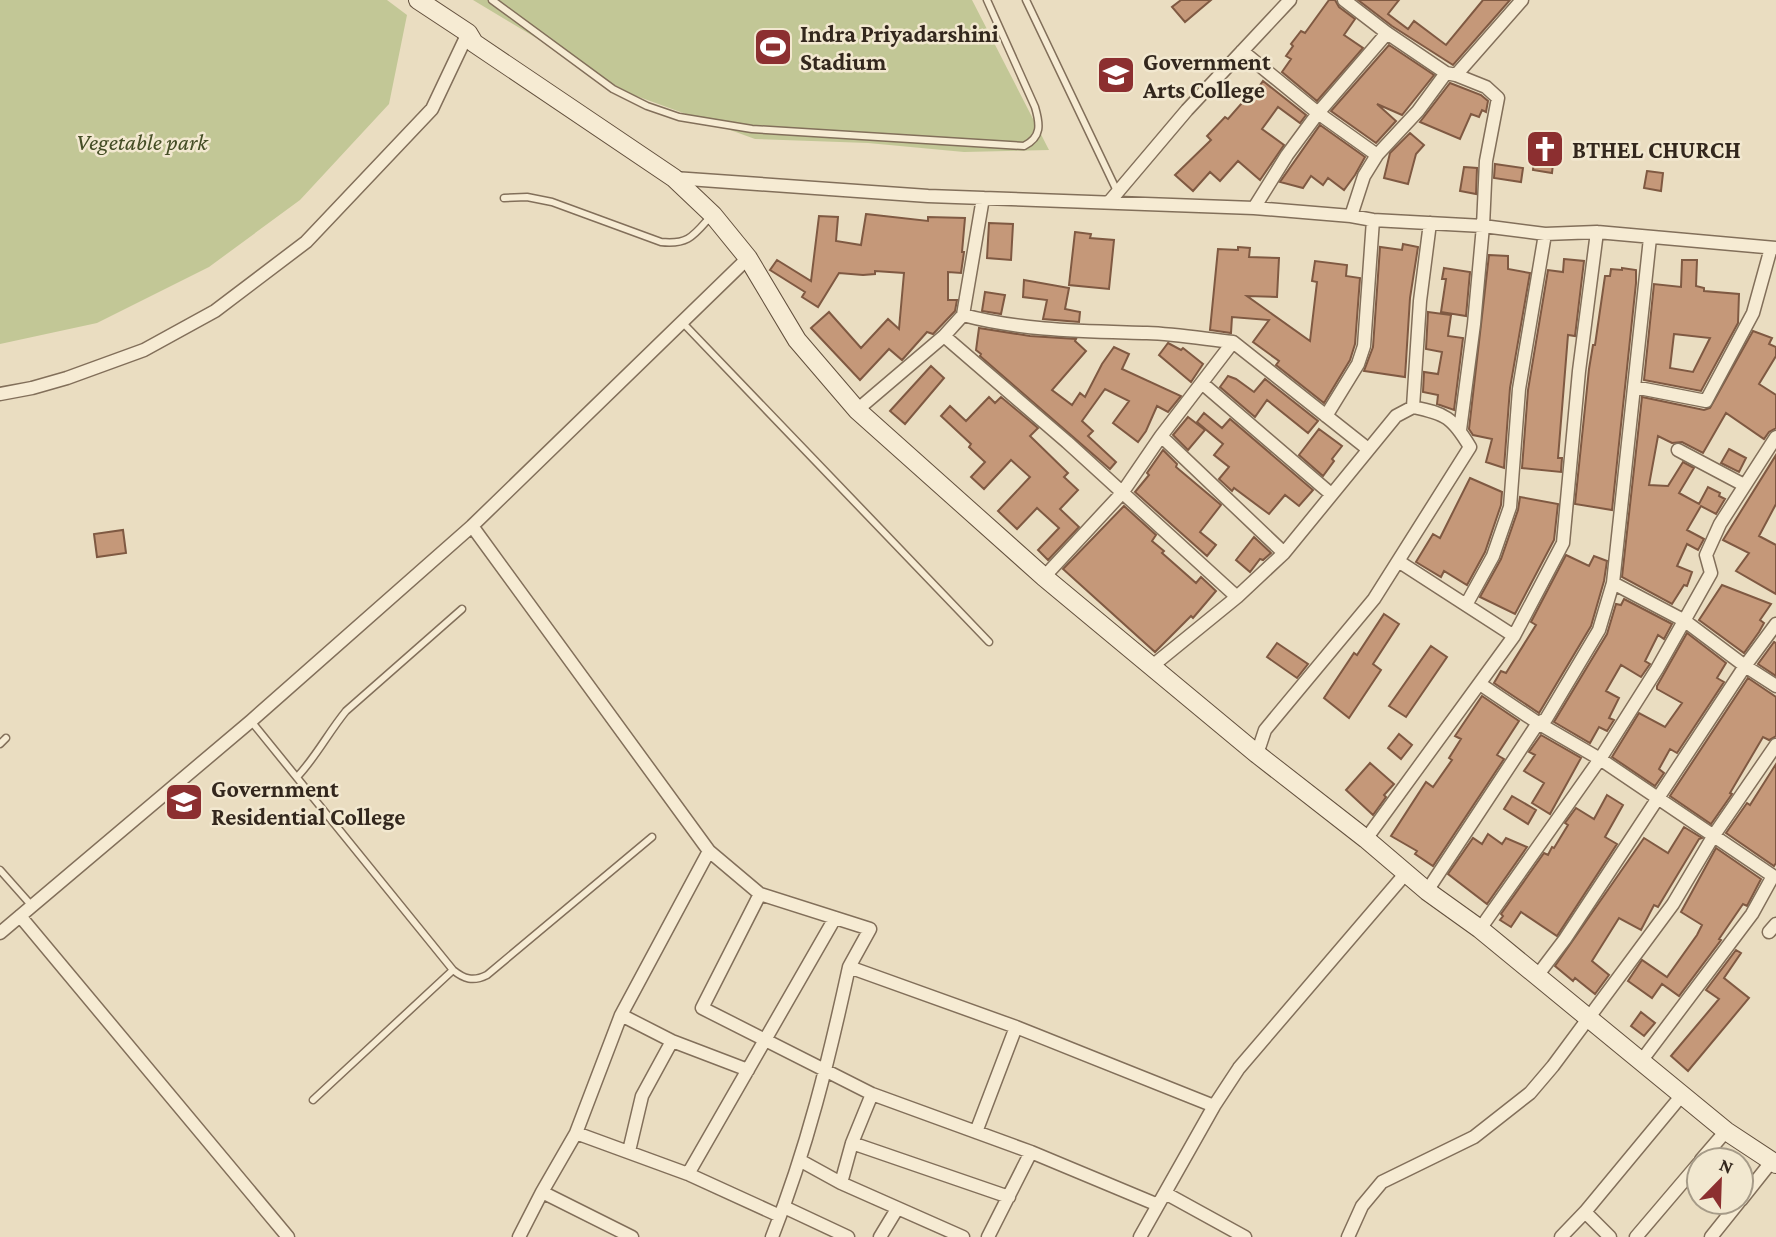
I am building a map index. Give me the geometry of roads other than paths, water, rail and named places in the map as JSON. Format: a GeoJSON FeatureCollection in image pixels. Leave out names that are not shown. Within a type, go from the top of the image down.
{"type":"FeatureCollection","features":[{"type":"Feature","properties":{"kind":"main road"},"geometry":{"type":"LineString","coordinates":[[418,0],[468,33],[474,43],[674,178],[713,215],[748,258],[797,340],[857,410],[1044,577],[1257,754],[1366,839],[1427,891],[1480,929],[1726,1131],[1774,1162]]}},
{"type":"Feature","properties":{"kind":"street"},"geometry":{"type":"LineString","coordinates":[[1114,197],[1187,110],[1290,0]]}},
{"type":"Feature","properties":{"kind":"street"},"geometry":{"type":"LineString","coordinates":[[1344,0],[1387,33],[1451,74],[1486,87],[1498,98],[1486,161],[1474,324],[1460,430]]}},
{"type":"Feature","properties":{"kind":"street"},"geometry":{"type":"LineString","coordinates":[[1351,216],[1364,176],[1377,155],[1522,0]]}},
{"type":"Feature","properties":{"kind":"street"},"geometry":{"type":"LineString","coordinates":[[0,394],[67,378],[144,350],[215,311],[296,250],[432,109],[468,33]]}},
{"type":"Feature","properties":{"kind":"street"},"geometry":{"type":"LineString","coordinates":[[1254,208],[1287,155],[1318,113],[1387,33]]}},
{"type":"Feature","properties":{"kind":"street"},"geometry":{"type":"LineString","coordinates":[[1242,51],[1318,113],[1377,155]]}},
{"type":"Feature","properties":{"kind":"street"},"geometry":{"type":"LineString","coordinates":[[674,178],[983,198],[1114,197],[1373,220],[1483,226],[1545,234],[1597,232],[1773,248],[1753,313],[1706,401],[1634,387]]}},
{"type":"Feature","properties":{"kind":"street"},"geometry":{"type":"LineString","coordinates":[[857,410],[944,336],[963,315],[983,198]]}},
{"type":"Feature","properties":{"kind":"street"},"geometry":{"type":"LineString","coordinates":[[1326,416],[1358,364],[1364,346],[1373,220]]}},
{"type":"Feature","properties":{"kind":"street"},"geometry":{"type":"LineString","coordinates":[[1413,407],[1420,301],[1430,223]]}},
{"type":"Feature","properties":{"kind":"street"},"geometry":{"type":"LineString","coordinates":[[1366,839],[1514,636],[1563,543],[1579,371],[1597,232]]}},
{"type":"Feature","properties":{"kind":"street"},"geometry":{"type":"LineString","coordinates":[[1466,605],[1493,556],[1510,507],[1519,389],[1545,234]]}},
{"type":"Feature","properties":{"kind":"street"},"geometry":{"type":"LineString","coordinates":[[1427,891],[1538,723],[1546,719],[1599,630],[1613,583],[1650,238]]}},
{"type":"Feature","properties":{"kind":"street"},"geometry":{"type":"LineString","coordinates":[[0,933],[251,721],[472,527],[748,258]]}},
{"type":"Feature","properties":{"kind":"street"},"geometry":{"type":"LineString","coordinates":[[963,315],[995,324],[1105,333],[1149,333],[1233,342],[1368,449]]}},
{"type":"Feature","properties":{"kind":"street"},"geometry":{"type":"LineString","coordinates":[[944,336],[1237,597]]}},
{"type":"Feature","properties":{"kind":"street"},"geometry":{"type":"LineString","coordinates":[[1044,577],[1122,493],[1161,436],[1233,342]]}},
{"type":"Feature","properties":{"kind":"street"},"geometry":{"type":"LineString","coordinates":[[1203,384],[1331,494]]}},
{"type":"Feature","properties":{"kind":"street"},"geometry":{"type":"LineString","coordinates":[[1151,667],[1237,597],[1284,553],[1396,416],[1413,407],[1441,413],[1460,430],[1470,447],[1374,599],[1265,730],[1257,754]]}},
{"type":"Feature","properties":{"kind":"street"},"geometry":{"type":"LineString","coordinates":[[1161,436],[1284,553]]}},
{"type":"Feature","properties":{"kind":"street"},"geometry":{"type":"LineString","coordinates":[[1480,929],[1600,759],[1657,670],[1711,573],[1706,555],[1720,524],[1775,441]]}},
{"type":"Feature","properties":{"kind":"street"},"geometry":{"type":"LineString","coordinates":[[1678,450],[1744,485]]}},
{"type":"Feature","properties":{"kind":"street"},"geometry":{"type":"LineString","coordinates":[[472,527],[709,851],[760,894],[870,929],[849,967],[827,1071],[801,1161],[772,1237]]}},
{"type":"Feature","properties":{"kind":"street"},"geometry":{"type":"LineString","coordinates":[[1398,561],[1514,636]]}},
{"type":"Feature","properties":{"kind":"street"},"geometry":{"type":"LineString","coordinates":[[1613,583],[1685,621],[1776,686]]}},
{"type":"Feature","properties":{"kind":"street"},"geometry":{"type":"LineString","coordinates":[[1537,976],[1776,624]]}},
{"type":"Feature","properties":{"kind":"street"},"geometry":{"type":"LineString","coordinates":[[1480,684],[1538,723],[1600,759],[1775,875],[1752,914],[1642,1060]]}},
{"type":"Feature","properties":{"kind":"street"},"geometry":{"type":"LineString","coordinates":[[1348,1237],[1362,1206],[1382,1182],[1475,1137],[1530,1093],[1673,904],[1713,835],[1776,744]]}},
{"type":"Feature","properties":{"kind":"street"},"geometry":{"type":"LineString","coordinates":[[519,1237],[576,1133],[621,1015],[709,851]]}},
{"type":"Feature","properties":{"kind":"street"},"geometry":{"type":"LineString","coordinates":[[1140,1237],[1214,1106],[1239,1068],[1406,873]]}},
{"type":"Feature","properties":{"kind":"street"},"geometry":{"type":"LineString","coordinates":[[760,894],[702,1008],[872,1094],[1031,1152],[1158,1205]]}},
{"type":"Feature","properties":{"kind":"street"},"geometry":{"type":"LineString","coordinates":[[20,916],[288,1237]]}},
{"type":"Feature","properties":{"kind":"street"},"geometry":{"type":"LineString","coordinates":[[688,1174],[835,918]]}},
{"type":"Feature","properties":{"kind":"street"},"geometry":{"type":"LineString","coordinates":[[849,967],[1016,1027],[1214,1106]]}},
{"type":"Feature","properties":{"kind":"street"},"geometry":{"type":"LineString","coordinates":[[621,1015],[672,1041],[748,1070]]}},
{"type":"Feature","properties":{"kind":"street"},"geometry":{"type":"LineString","coordinates":[[976,1132],[1016,1027]]}},
{"type":"Feature","properties":{"kind":"street"},"geometry":{"type":"LineString","coordinates":[[629,1151],[642,1096],[672,1041]]}},
{"type":"Feature","properties":{"kind":"street"},"geometry":{"type":"LineString","coordinates":[[841,1183],[852,1143],[872,1094]]}},
{"type":"Feature","properties":{"kind":"street"},"geometry":{"type":"LineString","coordinates":[[1561,1237],[1682,1095]]}},
{"type":"Feature","properties":{"kind":"street"},"geometry":{"type":"LineString","coordinates":[[1713,1146],[1726,1131]]}},
{"type":"Feature","properties":{"kind":"street"},"geometry":{"type":"LineString","coordinates":[[576,1133],[629,1151],[848,1237]]}},
{"type":"Feature","properties":{"kind":"street"},"geometry":{"type":"LineString","coordinates":[[852,1143],[1009,1197]]}},
{"type":"Feature","properties":{"kind":"street"},"geometry":{"type":"LineString","coordinates":[[988,1237],[1031,1152]]}},
{"type":"Feature","properties":{"kind":"street"},"geometry":{"type":"LineString","coordinates":[[801,1161],[841,1183],[963,1237]]}},
{"type":"Feature","properties":{"kind":"street"},"geometry":{"type":"LineString","coordinates":[[1755,1184],[1774,1162]]}},
{"type":"Feature","properties":{"kind":"street"},"geometry":{"type":"LineString","coordinates":[[1636,1237],[1685,1179]]}},
{"type":"Feature","properties":{"kind":"street"},"geometry":{"type":"LineString","coordinates":[[542,1192],[632,1237]]}},
{"type":"Feature","properties":{"kind":"street"},"geometry":{"type":"LineString","coordinates":[[1165,1193],[1245,1237]]}},
{"type":"Feature","properties":{"kind":"street"},"geometry":{"type":"LineString","coordinates":[[880,1237],[897,1209]]}},
{"type":"Feature","properties":{"kind":"street"},"geometry":{"type":"LineString","coordinates":[[1585,1212],[1610,1237]]}},
{"type":"Feature","properties":{"kind":"street"},"geometry":{"type":"LineString","coordinates":[[1711,1237],[1728,1216]]}},
{"type":"Feature","properties":{"kind":"lane"},"geometry":{"type":"LineString","coordinates":[[492,0],[613,89],[647,106],[678,117],[752,129],[1024,146],[1034,141],[1039,122],[987,0]]}},
{"type":"Feature","properties":{"kind":"lane"},"geometry":{"type":"LineString","coordinates":[[1026,0],[1114,197]]}},
{"type":"Feature","properties":{"kind":"lane"},"geometry":{"type":"LineString","coordinates":[[504,198],[540,198],[661,242],[678,244],[690,238],[713,215]]}},
{"type":"Feature","properties":{"kind":"lane"},"geometry":{"type":"LineString","coordinates":[[682,323],[989,642]]}},
{"type":"Feature","properties":{"kind":"lane"},"geometry":{"type":"LineString","coordinates":[[297,777],[315,757],[333,727],[346,712],[462,609]]}},
{"type":"Feature","properties":{"kind":"lane"},"geometry":{"type":"LineString","coordinates":[[251,721],[453,970],[471,980],[487,975],[652,836]]}},
{"type":"Feature","properties":{"kind":"lane"},"geometry":{"type":"LineString","coordinates":[[0,870],[32,906]]}},
{"type":"Feature","properties":{"kind":"lane"},"geometry":{"type":"LineString","coordinates":[[313,1100],[453,970]]}},
{"type":"Feature","properties":{"kind":"place","name":"Indra Priyadarshini Stadium"},"geometry":{"type":"Point","coordinates":[773,47]}},
{"type":"Feature","properties":{"kind":"place","name":"Government Arts College"},"geometry":{"type":"Point","coordinates":[1116,75]}},
{"type":"Feature","properties":{"kind":"place","name":"BTHEL CHURCH"},"geometry":{"type":"Point","coordinates":[1545,149]}},
{"type":"Feature","properties":{"kind":"place","name":"Government Residential College"},"geometry":{"type":"Point","coordinates":[184,802]}},
{"type":"Feature","properties":{"kind":"park label","name":"Vegetable park"},"geometry":{"type":"Point","coordinates":[142,141]}}]}
